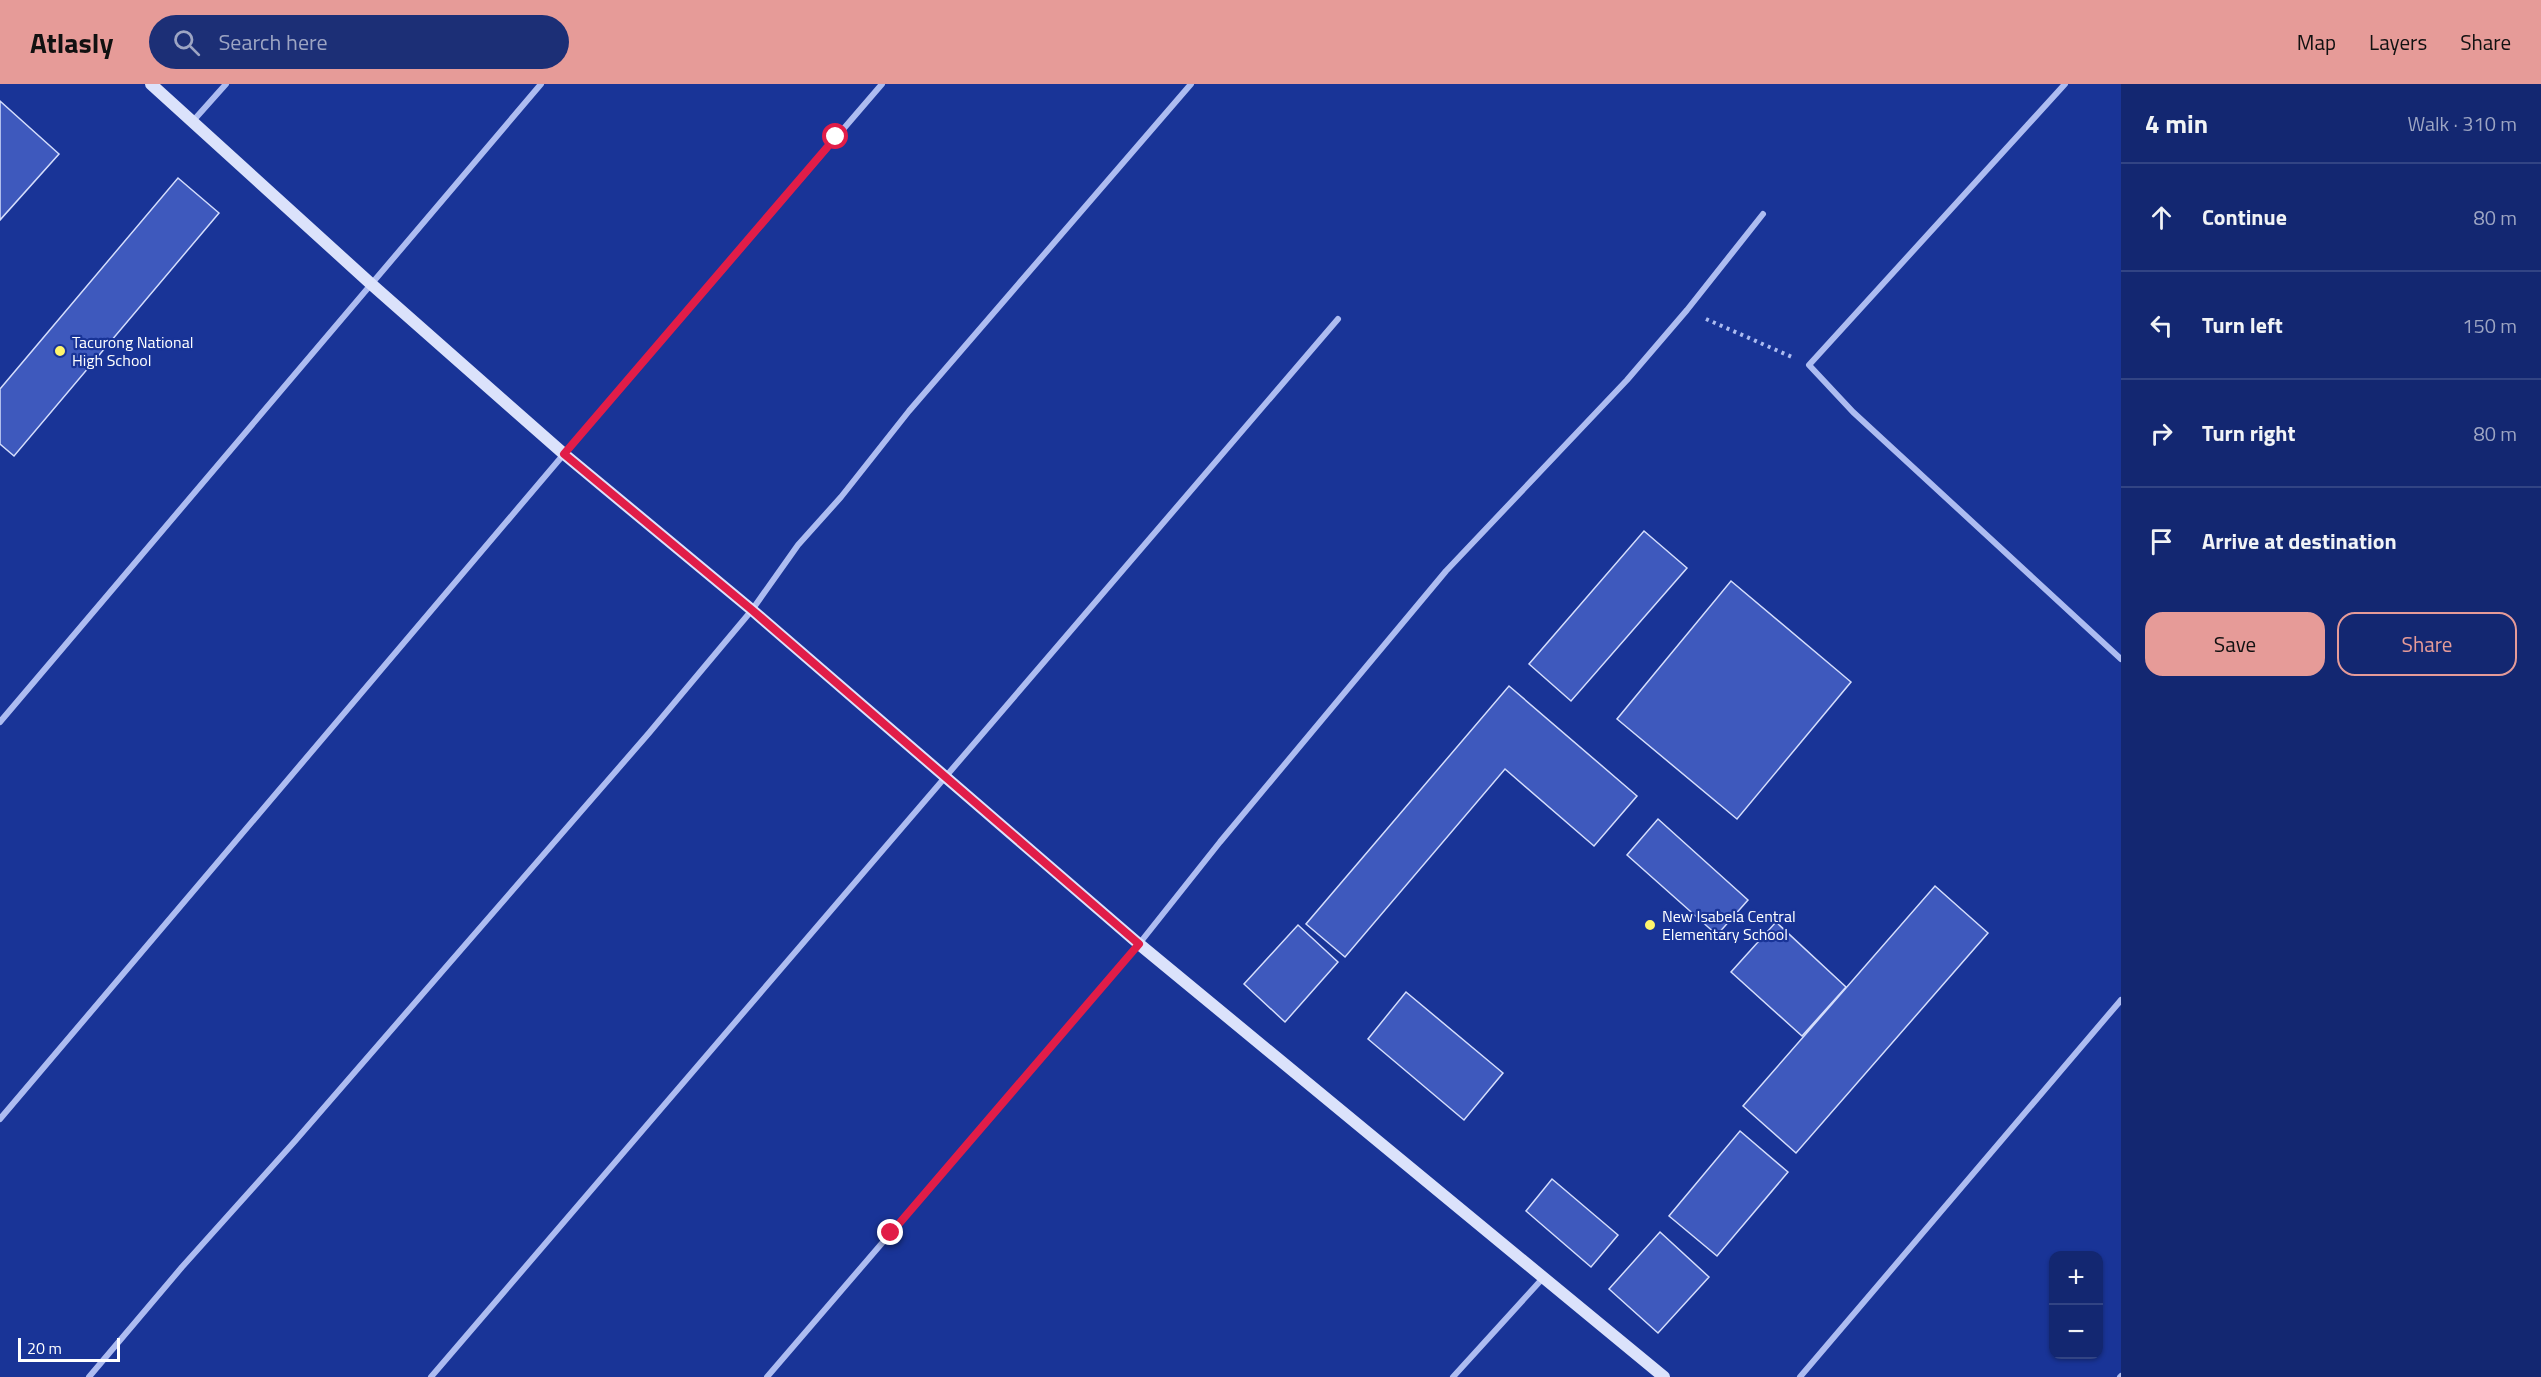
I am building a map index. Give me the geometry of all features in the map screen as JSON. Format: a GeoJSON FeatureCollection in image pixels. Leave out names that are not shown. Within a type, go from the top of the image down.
{"type":"FeatureCollection","features":[{"type":"Feature","properties":{"kind":"street"},"geometry":{"type":"LineString","coordinates":[[151,84],[370,283],[564,454],[752,610],[1139,944],[1664,1377]]}},
{"type":"Feature","properties":{"kind":"street"},"geometry":{"type":"LineString","coordinates":[[193,121],[225,84]]}},
{"type":"Feature","properties":{"kind":"street"},"geometry":{"type":"LineString","coordinates":[[0,722],[541,84]]}},
{"type":"Feature","properties":{"kind":"street"},"geometry":{"type":"LineString","coordinates":[[0,1119],[564,454],[882,84]]}},
{"type":"Feature","properties":{"kind":"street"},"geometry":{"type":"LineString","coordinates":[[89,1377],[182,1267],[295,1141],[649,733],[752,610],[798,545],[841,497],[909,411],[1191,84]]}},
{"type":"Feature","properties":{"kind":"street"},"geometry":{"type":"LineString","coordinates":[[2066,84],[1809,365],[1853,412],[2121,659]]}},
{"type":"Feature","properties":{"kind":"street"},"geometry":{"type":"LineString","coordinates":[[767,1377],[1139,944],[1446,571],[1627,380],[1687,310],[1763,214]]}},
{"type":"Feature","properties":{"kind":"street"},"geometry":{"type":"LineString","coordinates":[[431,1377],[1338,319]]}},
{"type":"Feature","properties":{"kind":"street"},"geometry":{"type":"LineString","coordinates":[[1800,1377],[2121,1000]]}},
{"type":"Feature","properties":{"kind":"street"},"geometry":{"type":"LineString","coordinates":[[1453,1377],[1544,1278]]}},
{"type":"Feature","properties":{"kind":"path"},"geometry":{"type":"LineString","coordinates":[[1687,310],[1809,365]]}},
{"type":"Feature","properties":{"kind":"building"},"geometry":{"type":"Polygon","coordinates":[[[0,101],[59,154],[0,220],[0,101]]]}},
{"type":"Feature","properties":{"kind":"building"},"geometry":{"type":"Polygon","coordinates":[[[178,178],[219,213],[14,456],[0,444],[0,389],[178,178]]]}},
{"type":"Feature","properties":{"kind":"building"},"geometry":{"type":"Polygon","coordinates":[[[1644,531],[1687,568],[1571,701],[1529,664],[1644,531]]]}},
{"type":"Feature","properties":{"kind":"building"},"geometry":{"type":"Polygon","coordinates":[[[1731,581],[1851,682],[1737,819],[1617,719],[1731,581]]]}},
{"type":"Feature","properties":{"kind":"building"},"geometry":{"type":"Polygon","coordinates":[[[1509,686],[1637,796],[1594,846],[1505,769],[1345,957],[1306,924],[1509,686]]]}},
{"type":"Feature","properties":{"kind":"building"},"geometry":{"type":"Polygon","coordinates":[[[1658,819],[1748,900],[1717,935],[1627,855],[1658,819]]]}},
{"type":"Feature","properties":{"kind":"building"},"geometry":{"type":"Polygon","coordinates":[[[1935,886],[1988,933],[1796,1153],[1743,1106],[1935,886]]]}},
{"type":"Feature","properties":{"kind":"building"},"geometry":{"type":"Polygon","coordinates":[[[1776,922],[1846,987],[1802,1036],[1731,972],[1776,922]]]}},
{"type":"Feature","properties":{"kind":"building"},"geometry":{"type":"Polygon","coordinates":[[[1298,925],[1338,962],[1285,1022],[1244,984],[1298,925]]]}},
{"type":"Feature","properties":{"kind":"building"},"geometry":{"type":"Polygon","coordinates":[[[1406,992],[1503,1073],[1464,1120],[1368,1039],[1406,992]]]}},
{"type":"Feature","properties":{"kind":"building"},"geometry":{"type":"Polygon","coordinates":[[[1740,1131],[1788,1172],[1717,1256],[1669,1216],[1740,1131]]]}},
{"type":"Feature","properties":{"kind":"building"},"geometry":{"type":"Polygon","coordinates":[[[1552,1179],[1618,1235],[1591,1267],[1526,1211],[1552,1179]]]}},
{"type":"Feature","properties":{"kind":"building"},"geometry":{"type":"Polygon","coordinates":[[[1660,1232],[1709,1277],[1658,1333],[1609,1289],[1660,1232]]]}},
{"type":"Feature","properties":{"kind":"place","name":"Tacurong National High School"},"geometry":{"type":"Point","coordinates":[60,351]}},
{"type":"Feature","properties":{"kind":"place","name":"New Isabela Central Elementary School"},"geometry":{"type":"Point","coordinates":[1650,925]}},
{"type":"Feature","properties":{"kind":"route"},"geometry":{"type":"LineString","coordinates":[[836,137],[564,454],[752,610],[1139,944],[891,1233]]}}]}
